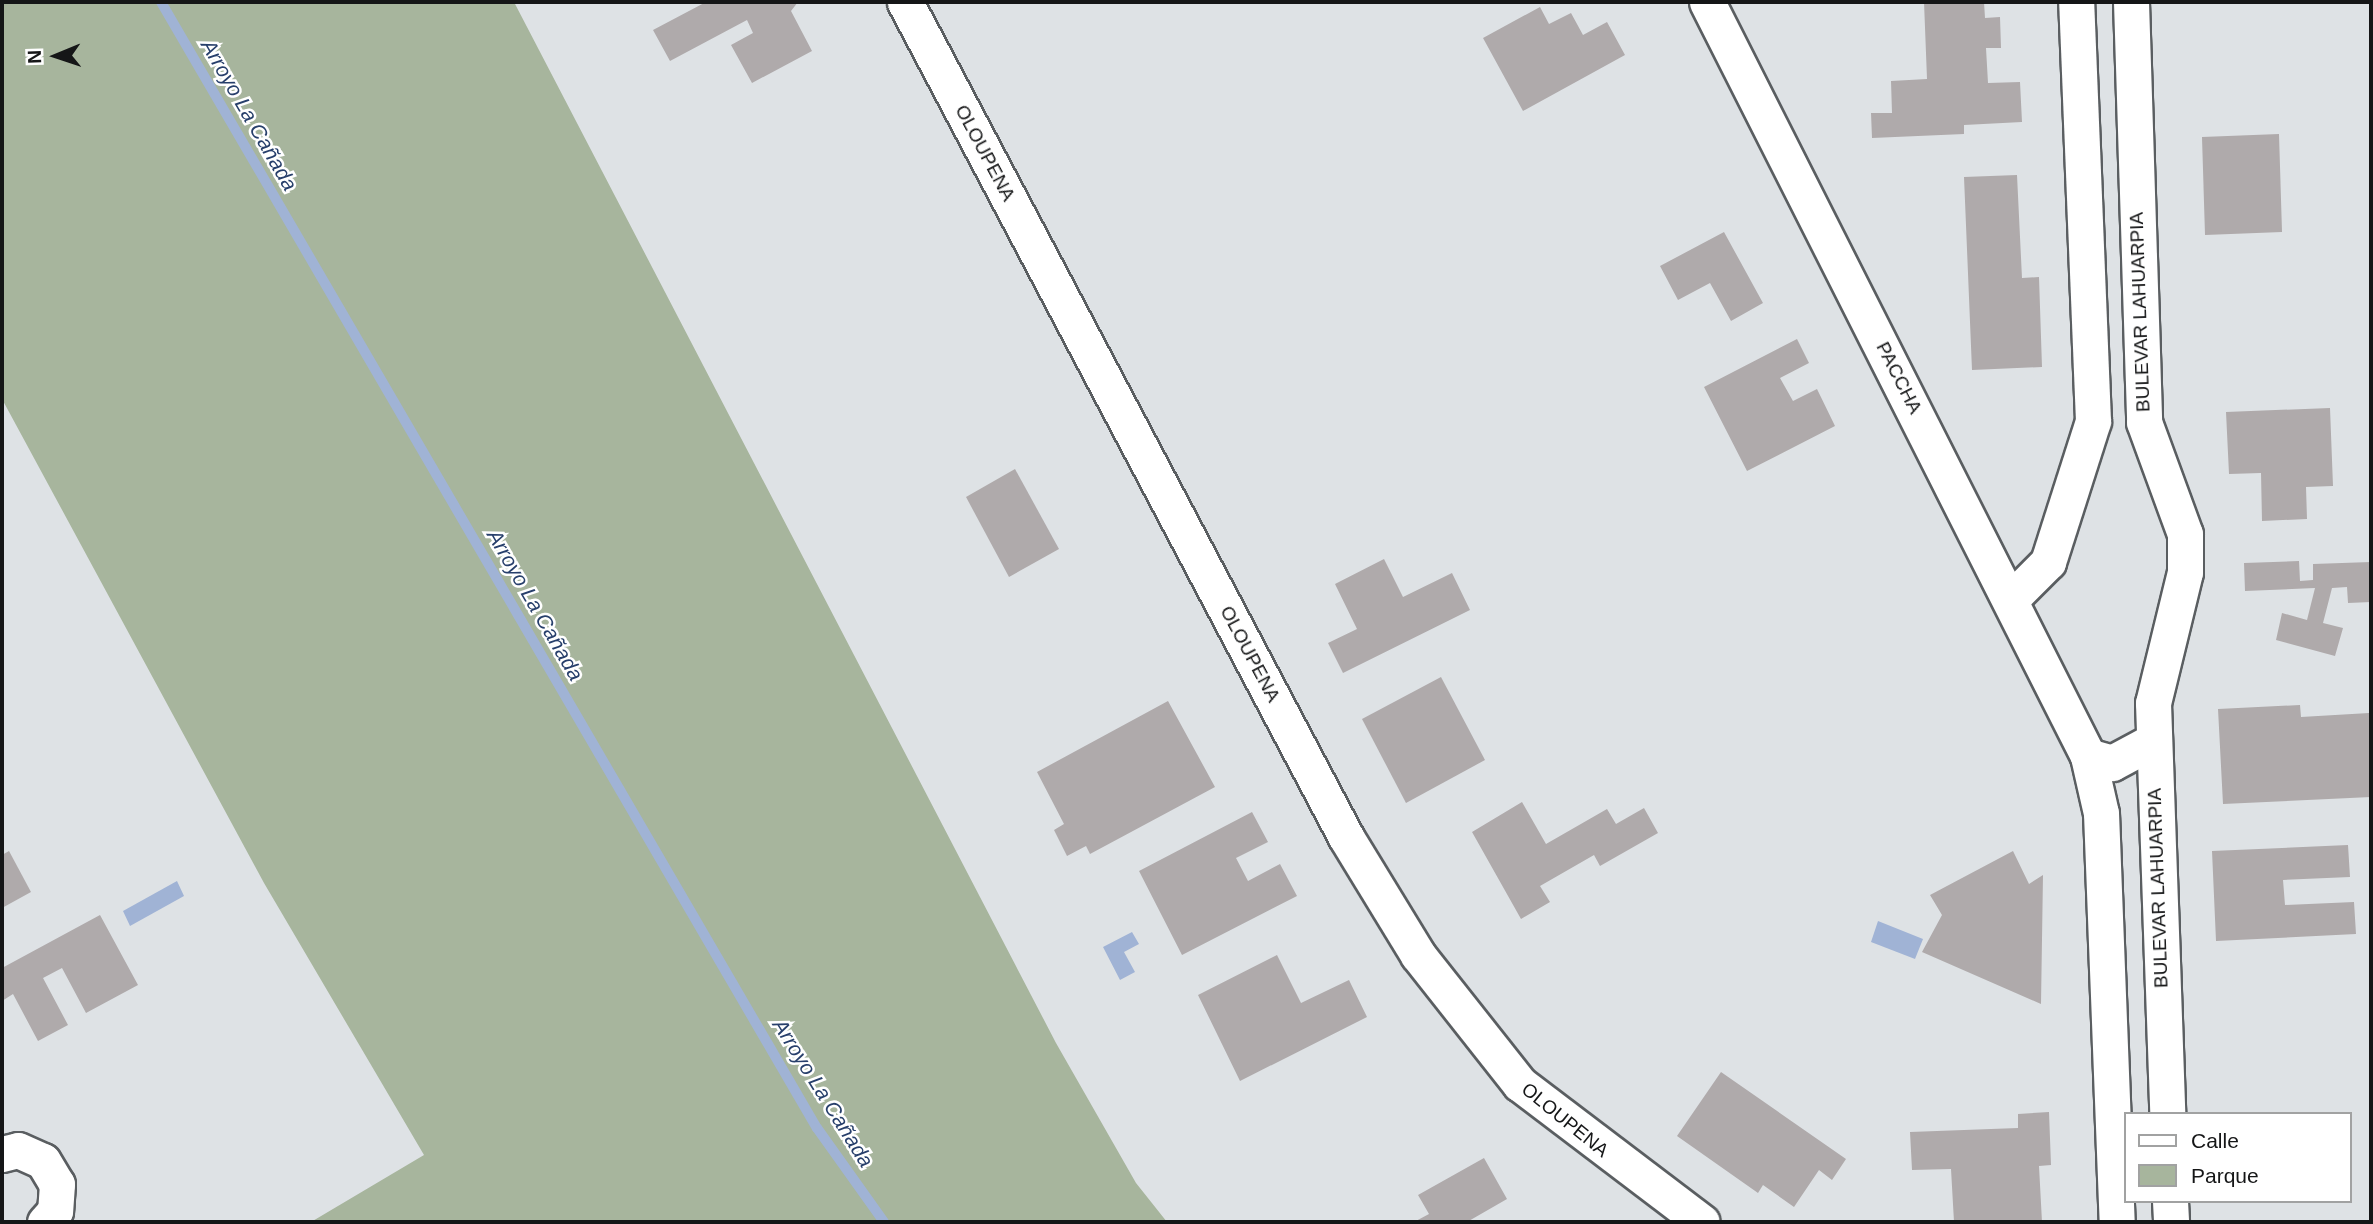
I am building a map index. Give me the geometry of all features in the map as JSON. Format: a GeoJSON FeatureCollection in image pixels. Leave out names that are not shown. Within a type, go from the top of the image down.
{"type":"FeatureCollection","features":[{"type":"Feature","properties":{"kind":"street","name":"OLOUPENA"},"geometry":{"type":"LineString","coordinates":[[905,2],[1346,836],[1418,955],[1520,1084],[1702,1222]]}},
{"type":"Feature","properties":{"kind":"street","name":"PACCHA"},"geometry":{"type":"LineString","coordinates":[[1707,2],[2012,598],[2088,756],[2101,813],[2118,1222]]}},
{"type":"Feature","properties":{"kind":"street"},"geometry":{"type":"LineString","coordinates":[[2012,598],[2048,562],[2093,421],[2076,2]]}},
{"type":"Feature","properties":{"kind":"street","name":"BULEVAR LAHUARPIA"},"geometry":{"type":"LineString","coordinates":[[2130,2],[2144,422],[2185,534],[2185,572],[2152,703],[2167,1112]]}},
{"type":"Feature","properties":{"kind":"street"},"geometry":{"type":"LineString","coordinates":[[2093,421],[2144,422]]}},
{"type":"Feature","properties":{"kind":"street"},"geometry":{"type":"LineString","coordinates":[[2088,756],[2112,763],[2153,741]]}},
{"type":"Feature","properties":{"kind":"street"},"geometry":{"type":"LineString","coordinates":[[2,1154],[18,1150],[43,1161],[57,1184],[55,1211],[45,1222]]}},
{"type":"Feature","properties":{"kind":"street"},"geometry":{"type":"LineString","coordinates":[[2170,1203],[2171,1222]]}},
{"type":"Feature","properties":{"kind":"green space"},"geometry":{"type":"Polygon","coordinates":[[[2,2],[514,2],[1056,1043],[1136,1183],[1167,1222],[311,1222],[424,1155],[264,883],[2,399],[2,2]]]}},
{"type":"Feature","properties":{"kind":"water"},"geometry":{"type":"Polygon","coordinates":[[[177,881],[184,896],[130,926],[123,911],[177,881]]]}},
{"type":"Feature","properties":{"kind":"water"},"geometry":{"type":"Polygon","coordinates":[[[1878,921],[1923,939],[1915,959],[1871,942],[1878,921]]]}},
{"type":"Feature","properties":{"kind":"water"},"geometry":{"type":"Polygon","coordinates":[[[1132,932],[1139,944],[1124,952],[1135,972],[1120,980],[1103,947],[1132,932]]]}},
{"type":"Feature","properties":{"kind":"building"},"geometry":{"type":"Polygon","coordinates":[[[706,2],[798,2],[791,11],[812,51],[752,83],[731,45],[753,33],[747,20],[670,61],[653,30],[706,2]]]}},
{"type":"Feature","properties":{"kind":"building"},"geometry":{"type":"Polygon","coordinates":[[[1924,2],[1984,2],[1985,18],[2000,17],[2001,48],[1986,48],[1988,83],[2020,82],[2022,122],[1964,125],[1964,134],[1872,138],[1871,113],[1892,113],[1891,81],[1927,79],[1924,2]]]}},
{"type":"Feature","properties":{"kind":"building"},"geometry":{"type":"Polygon","coordinates":[[[1540,7],[1549,24],[1571,13],[1583,35],[1607,22],[1625,55],[1523,111],[1483,38],[1540,7]]]}},
{"type":"Feature","properties":{"kind":"building"},"geometry":{"type":"Polygon","coordinates":[[[2279,134],[2282,232],[2205,235],[2202,137],[2279,134]]]}},
{"type":"Feature","properties":{"kind":"building"},"geometry":{"type":"Polygon","coordinates":[[[2017,175],[2022,278],[2039,277],[2042,367],[1972,370],[1964,177],[2017,175]]]}},
{"type":"Feature","properties":{"kind":"building"},"geometry":{"type":"Polygon","coordinates":[[[1724,232],[1763,303],[1731,321],[1710,283],[1678,300],[1660,266],[1724,232]]]}},
{"type":"Feature","properties":{"kind":"building"},"geometry":{"type":"Polygon","coordinates":[[[1797,339],[1809,363],[1780,378],[1793,401],[1817,389],[1835,426],[1747,471],[1704,387],[1797,339]]]}},
{"type":"Feature","properties":{"kind":"building"},"geometry":{"type":"Polygon","coordinates":[[[2330,408],[2333,486],[2306,487],[2307,519],[2262,521],[2261,473],[2229,474],[2226,412],[2330,408]]]}},
{"type":"Feature","properties":{"kind":"building"},"geometry":{"type":"Polygon","coordinates":[[[1015,469],[1059,549],[1009,577],[966,497],[1015,469]]]}},
{"type":"Feature","properties":{"kind":"building"},"geometry":{"type":"Polygon","coordinates":[[[1384,559],[1403,597],[1452,573],[1470,610],[1343,673],[1328,643],[1357,629],[1335,584],[1384,559]]]}},
{"type":"Feature","properties":{"kind":"building"},"geometry":{"type":"Polygon","coordinates":[[[2299,561],[2300,581],[2313,580],[2313,564],[2371,562],[2371,602],[2348,603],[2347,587],[2332,588],[2323,623],[2343,628],[2335,656],[2276,640],[2282,613],[2307,620],[2315,588],[2245,591],[2244,563],[2299,561]]]}},
{"type":"Feature","properties":{"kind":"building"},"geometry":{"type":"Polygon","coordinates":[[[1441,677],[1485,760],[1406,803],[1362,719],[1441,677]]]}},
{"type":"Feature","properties":{"kind":"building"},"geometry":{"type":"Polygon","coordinates":[[[1168,701],[1215,787],[1090,854],[1086,846],[1067,856],[1054,830],[1064,824],[1037,772],[1168,701]]]}},
{"type":"Feature","properties":{"kind":"building"},"geometry":{"type":"Polygon","coordinates":[[[2300,705],[2301,717],[2369,713],[2371,797],[2223,804],[2218,709],[2300,705]]]}},
{"type":"Feature","properties":{"kind":"building"},"geometry":{"type":"Polygon","coordinates":[[[1522,802],[1546,844],[1607,809],[1616,824],[1644,808],[1658,833],[1600,866],[1594,855],[1540,886],[1550,902],[1521,919],[1472,832],[1522,802]]]}},
{"type":"Feature","properties":{"kind":"building"},"geometry":{"type":"Polygon","coordinates":[[[1252,812],[1268,842],[1236,858],[1248,881],[1280,864],[1297,896],[1182,955],[1139,871],[1252,812]]]}},
{"type":"Feature","properties":{"kind":"building"},"geometry":{"type":"Polygon","coordinates":[[[2348,845],[2350,877],[2283,880],[2285,905],[2354,902],[2356,934],[2216,941],[2212,851],[2348,845]]]}},
{"type":"Feature","properties":{"kind":"building"},"geometry":{"type":"Polygon","coordinates":[[[9,851],[31,892],[2,908],[2,855],[9,851]]]}},
{"type":"Feature","properties":{"kind":"building"},"geometry":{"type":"Polygon","coordinates":[[[2013,851],[2029,884],[2043,875],[2041,1004],[1922,952],[1942,915],[1930,895],[2013,851]]]}},
{"type":"Feature","properties":{"kind":"building"},"geometry":{"type":"Polygon","coordinates":[[[100,915],[138,985],[86,1013],[62,968],[43,978],[68,1025],[38,1041],[13,994],[2,1001],[2,968],[100,915]]]}},
{"type":"Feature","properties":{"kind":"building"},"geometry":{"type":"Polygon","coordinates":[[[1277,955],[1301,1003],[1349,980],[1367,1017],[1240,1081],[1198,995],[1277,955]]]}},
{"type":"Feature","properties":{"kind":"building"},"geometry":{"type":"Polygon","coordinates":[[[1721,1072],[1846,1159],[1832,1180],[1819,1170],[1794,1207],[1763,1185],[1758,1193],[1677,1136],[1721,1072]]]}},
{"type":"Feature","properties":{"kind":"building"},"geometry":{"type":"Polygon","coordinates":[[[2049,1112],[2051,1165],[2039,1166],[2042,1222],[1954,1222],[1951,1169],[1912,1170],[1910,1132],[2018,1128],[2018,1114],[2049,1112]]]}},
{"type":"Feature","properties":{"kind":"building"},"geometry":{"type":"Polygon","coordinates":[[[1484,1158],[1507,1199],[1467,1222],[1414,1222],[1429,1214],[1418,1195],[1484,1158]]]}},
{"type":"Feature","properties":{"kind":"waterway","name":"Arroyo La Cañada"},"geometry":{"type":"LineString","coordinates":[[161,2],[817,1128],[884,1222]]}}]}
